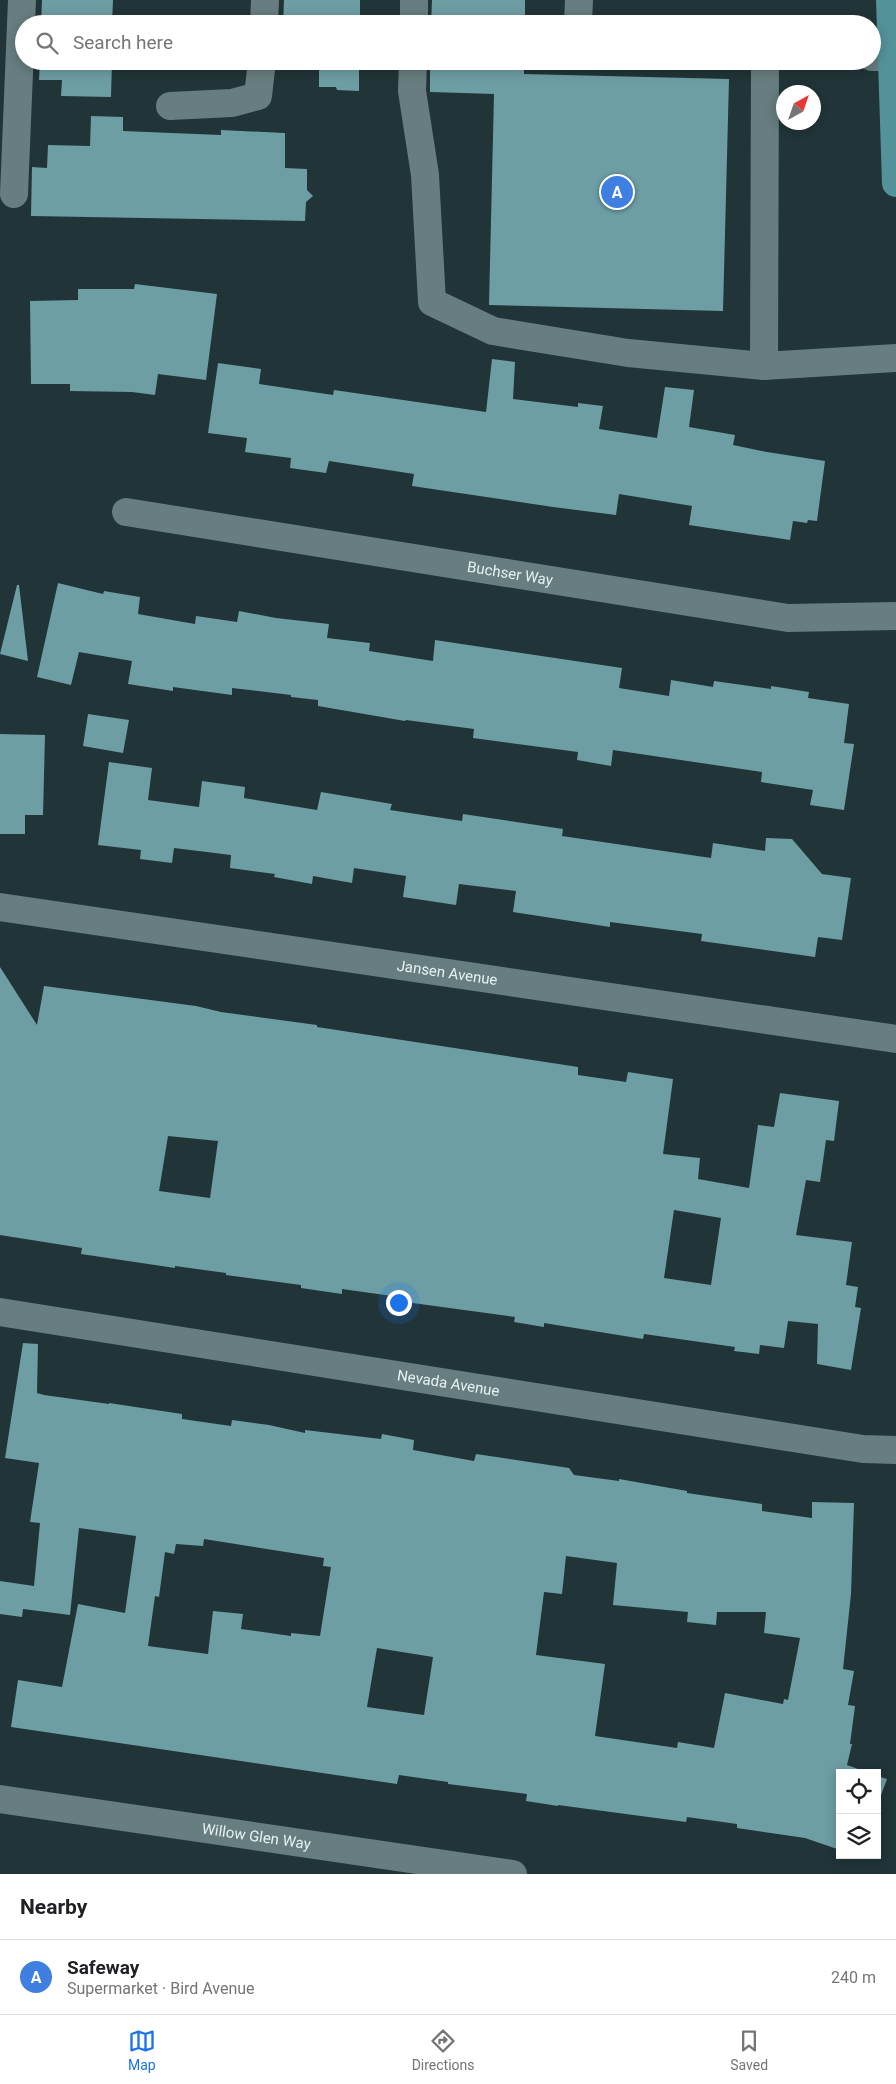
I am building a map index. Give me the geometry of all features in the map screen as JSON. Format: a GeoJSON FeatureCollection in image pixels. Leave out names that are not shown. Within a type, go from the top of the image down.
{"type":"FeatureCollection","features":[{"type":"Feature","properties":{"kind":"main road"},"geometry":{"type":"LineString","coordinates":[[890,0],[882,57],[896,183]]}},
{"type":"Feature","properties":{"kind":"street"},"geometry":{"type":"LineString","coordinates":[[21,15],[22,0]]}},
{"type":"Feature","properties":{"kind":"street"},"geometry":{"type":"LineString","coordinates":[[264,15],[265,0]]}},
{"type":"Feature","properties":{"kind":"street"},"geometry":{"type":"LineString","coordinates":[[414,0],[414,15]]}},
{"type":"Feature","properties":{"kind":"street"},"geometry":{"type":"LineString","coordinates":[[578,15],[579,0]]}},
{"type":"Feature","properties":{"kind":"street"},"geometry":{"type":"LineString","coordinates":[[14,194],[19,70]]}},
{"type":"Feature","properties":{"kind":"street"},"geometry":{"type":"LineString","coordinates":[[170,106],[232,103],[258,96],[261,70]]}},
{"type":"Feature","properties":{"kind":"street"},"geometry":{"type":"LineString","coordinates":[[413,70],[412,91],[425,175],[432,302],[493,331],[628,353],[764,366],[896,358]]}},
{"type":"Feature","properties":{"kind":"street"},"geometry":{"type":"LineString","coordinates":[[764,366],[765,70]]}},
{"type":"Feature","properties":{"kind":"street","name":"Buchser Way"},"geometry":{"type":"LineString","coordinates":[[126,512],[788,618],[896,616]]}},
{"type":"Feature","properties":{"kind":"street","name":"Jansen Avenue"},"geometry":{"type":"LineString","coordinates":[[0,907],[896,1040]]}},
{"type":"Feature","properties":{"kind":"street","name":"Nevada Avenue"},"geometry":{"type":"LineString","coordinates":[[0,1312],[862,1449],[896,1450]]}},
{"type":"Feature","properties":{"kind":"street","name":"Willow Glen Way"},"geometry":{"type":"LineString","coordinates":[[0,1799],[513,1874]]}},
{"type":"Feature","properties":{"kind":"building"},"geometry":{"type":"Polygon","coordinates":[[[42,0],[113,0],[112,15],[41,15],[42,0]]]}},
{"type":"Feature","properties":{"kind":"building"},"geometry":{"type":"Polygon","coordinates":[[[284,0],[360,0],[360,15],[283,15],[284,0]]]}},
{"type":"Feature","properties":{"kind":"building"},"geometry":{"type":"Polygon","coordinates":[[[432,0],[525,0],[525,15],[431,15],[432,0]]]}},
{"type":"Feature","properties":{"kind":"building"},"geometry":{"type":"Polygon","coordinates":[[[40,70],[112,70],[111,97],[61,96],[62,80],[39,80],[40,70]]]}},
{"type":"Feature","properties":{"kind":"building"},"geometry":{"type":"Polygon","coordinates":[[[319,70],[359,70],[359,91],[337,90],[336,87],[319,87],[319,70]]]}},
{"type":"Feature","properties":{"kind":"building"},"geometry":{"type":"Polygon","coordinates":[[[430,70],[524,70],[524,74],[729,79],[723,311],[489,305],[494,94],[430,92],[430,70]]]}},
{"type":"Feature","properties":{"kind":"building"},"geometry":{"type":"Polygon","coordinates":[[[91,116],[123,117],[123,131],[221,135],[221,130],[285,133],[285,168],[307,169],[307,190],[313,196],[306,202],[305,221],[31,216],[32,167],[47,168],[48,145],[90,146],[91,116]]]}},
{"type":"Feature","properties":{"kind":"building"},"geometry":{"type":"Polygon","coordinates":[[[135,284],[217,294],[206,380],[158,374],[155,395],[132,392],[70,391],[70,384],[31,384],[30,301],[78,300],[78,289],[134,289],[135,284]]]}},
{"type":"Feature","properties":{"kind":"building"},"geometry":{"type":"Polygon","coordinates":[[[492,359],[515,362],[513,399],[578,407],[578,403],[603,406],[599,429],[657,438],[665,387],[694,390],[689,427],[735,435],[733,445],[825,461],[817,521],[808,520],[807,523],[793,521],[790,540],[689,525],[692,506],[619,494],[616,515],[553,507],[412,486],[414,474],[329,461],[326,473],[290,468],[291,458],[245,452],[247,438],[208,433],[218,363],[261,369],[259,384],[333,395],[334,390],[486,412],[492,359]]]}},
{"type":"Feature","properties":{"kind":"building"},"geometry":{"type":"Polygon","coordinates":[[[58,583],[103,594],[104,591],[140,597],[138,614],[195,624],[196,616],[237,622],[239,611],[276,618],[329,624],[327,638],[370,643],[369,651],[433,661],[435,640],[622,668],[619,688],[669,696],[671,680],[713,687],[714,681],[771,689],[771,686],[809,692],[808,698],[849,704],[844,743],[854,744],[844,810],[810,805],[813,790],[761,782],[762,772],[613,750],[611,766],[577,760],[578,752],[473,738],[474,729],[405,721],[318,706],[318,700],[291,697],[291,695],[232,688],[232,695],[173,687],[173,691],[128,684],[132,661],[79,652],[71,685],[37,677],[58,583]]]}},
{"type":"Feature","properties":{"kind":"building"},"geometry":{"type":"Polygon","coordinates":[[[17,585],[19,585],[28,661],[0,654],[17,585]]]}},
{"type":"Feature","properties":{"kind":"building"},"geometry":{"type":"Polygon","coordinates":[[[88,714],[129,720],[123,753],[83,746],[88,714]]]}},
{"type":"Feature","properties":{"kind":"building"},"geometry":{"type":"Polygon","coordinates":[[[0,734],[45,735],[43,815],[25,815],[25,834],[0,834],[0,734]]]}},
{"type":"Feature","properties":{"kind":"building"},"geometry":{"type":"Polygon","coordinates":[[[109,762],[152,768],[148,800],[199,807],[202,781],[245,787],[244,798],[317,810],[321,792],[392,804],[390,810],[462,821],[463,814],[563,829],[562,836],[711,858],[713,843],[765,851],[766,838],[792,839],[822,874],[851,878],[842,940],[818,937],[815,957],[701,941],[702,934],[610,922],[610,927],[513,912],[516,891],[459,884],[456,905],[403,897],[406,876],[354,868],[352,883],[313,876],[312,884],[274,877],[275,874],[230,868],[231,855],[174,848],[172,863],[140,859],[141,850],[98,845],[109,762]]]}},
{"type":"Feature","properties":{"kind":"building"},"geometry":{"type":"Polygon","coordinates":[[[0,967],[37,1025],[44,986],[196,1006],[221,1012],[317,1025],[317,1027],[578,1067],[578,1075],[626,1082],[628,1072],[673,1079],[663,1154],[700,1158],[698,1179],[749,1188],[758,1125],[774,1127],[780,1093],[839,1101],[834,1141],[826,1140],[820,1182],[806,1180],[796,1235],[852,1242],[846,1285],[858,1287],[855,1307],[861,1308],[851,1370],[817,1364],[818,1324],[788,1321],[784,1348],[760,1345],[759,1354],[734,1351],[735,1347],[644,1334],[643,1339],[544,1323],[544,1327],[514,1322],[515,1317],[398,1301],[399,1297],[342,1289],[342,1294],[301,1288],[301,1285],[226,1275],[226,1273],[175,1266],[175,1268],[81,1254],[82,1248],[0,1235],[0,967]],[[168,1136],[159,1191],[210,1198],[218,1141],[168,1136]],[[674,1210],[664,1278],[711,1285],[721,1218],[674,1210]]]}},
{"type":"Feature","properties":{"kind":"building"},"geometry":{"type":"Polygon","coordinates":[[[23,1343],[38,1344],[37,1393],[44,1395],[182,1414],[182,1419],[231,1426],[232,1420],[269,1425],[305,1433],[305,1430],[381,1439],[382,1434],[414,1440],[413,1450],[474,1461],[476,1454],[569,1468],[574,1475],[619,1481],[619,1479],[687,1491],[687,1493],[762,1504],[762,1511],[812,1518],[812,1502],[854,1503],[851,1594],[843,1669],[854,1671],[848,1705],[855,1706],[850,1744],[852,1744],[847,1765],[858,1769],[836,1769],[836,1849],[805,1838],[737,1828],[737,1824],[687,1817],[686,1822],[558,1806],[526,1801],[527,1794],[448,1784],[448,1782],[399,1775],[397,1784],[11,1727],[18,1680],[62,1687],[78,1604],[125,1613],[136,1536],[79,1528],[70,1615],[23,1609],[22,1617],[0,1614],[0,1581],[34,1586],[40,1523],[30,1522],[39,1463],[5,1458],[23,1343]],[[204,1539],[203,1546],[176,1544],[174,1554],[165,1552],[159,1597],[155,1596],[148,1646],[208,1654],[213,1611],[243,1614],[241,1629],[291,1636],[291,1633],[320,1636],[331,1567],[323,1566],[324,1558],[204,1539]],[[566,1556],[562,1594],[544,1592],[536,1655],[605,1664],[595,1736],[677,1748],[678,1742],[714,1748],[725,1693],[783,1704],[784,1699],[788,1700],[800,1638],[764,1633],[766,1612],[717,1612],[716,1625],[687,1622],[688,1612],[613,1605],[617,1563],[566,1556]],[[377,1648],[367,1707],[424,1715],[433,1657],[377,1648]]]}},
{"type":"Feature","properties":{"kind":"building"},"geometry":{"type":"Polygon","coordinates":[[[881,1777],[887,1779],[881,1795],[881,1777]]]}},
{"type":"Feature","properties":{"kind":"place","name":"Safeway"},"geometry":{"type":"Point","coordinates":[617,192]}}]}
